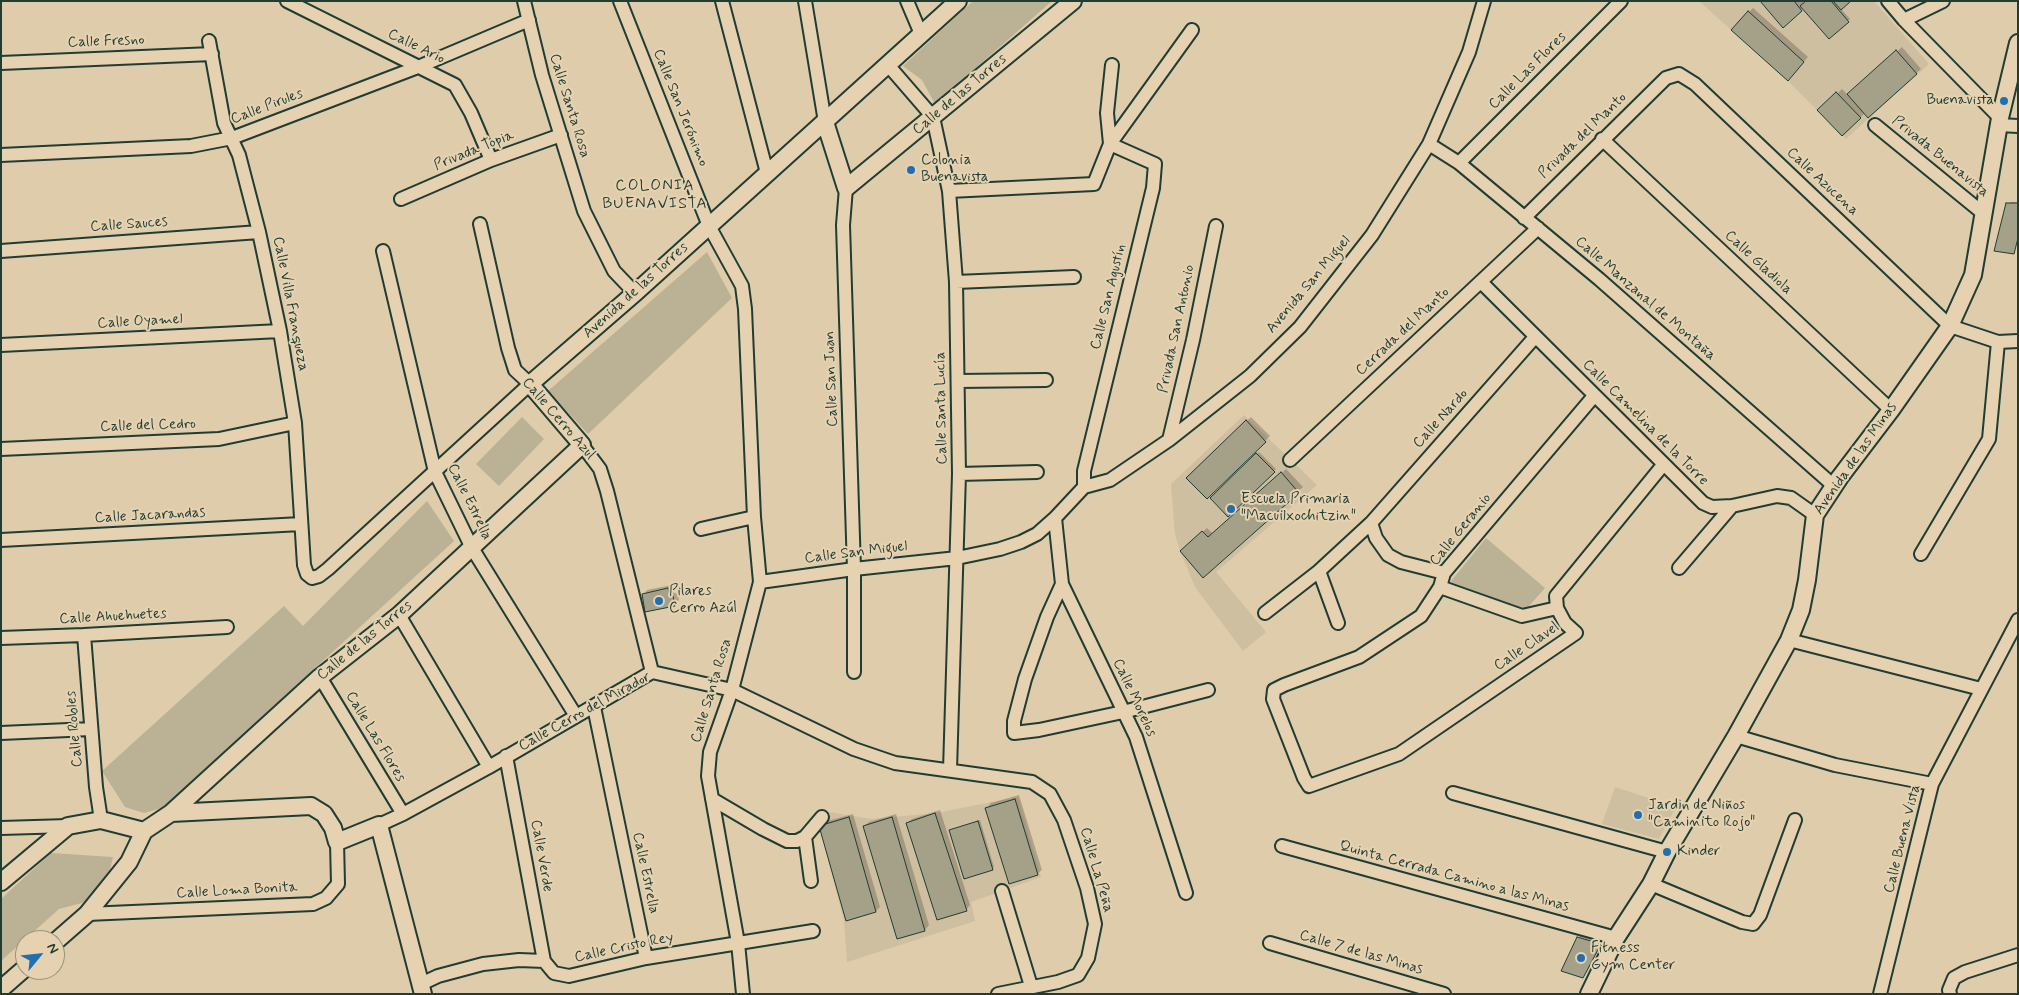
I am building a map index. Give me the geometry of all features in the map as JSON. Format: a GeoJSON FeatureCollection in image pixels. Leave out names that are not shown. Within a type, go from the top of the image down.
{"type":"FeatureCollection","features":[{"type":"Feature","properties":{"kind":"street","name":"Calle Ario"},"geometry":{"type":"LineString","coordinates":[[287,1],[455,85],[471,113],[490,160]]}},
{"type":"Feature","properties":{"kind":"street","name":"Calle Santa Rosa"},"geometry":{"type":"LineString","coordinates":[[524,1],[542,75],[584,211],[614,271],[635,294]]}},
{"type":"Feature","properties":{"kind":"street","name":"Calle San Jerónimo"},"geometry":{"type":"LineString","coordinates":[[620,1],[709,226]]}},
{"type":"Feature","properties":{"kind":"street"},"geometry":{"type":"LineString","coordinates":[[722,1],[767,174]]}},
{"type":"Feature","properties":{"kind":"street"},"geometry":{"type":"LineString","coordinates":[[805,1],[826,122],[846,188]]}},
{"type":"Feature","properties":{"kind":"street"},"geometry":{"type":"LineString","coordinates":[[907,1],[921,34]]}},
{"type":"Feature","properties":{"kind":"street","name":"Avenida de las Torres"},"geometry":{"type":"LineString","coordinates":[[312,578],[319,576],[328,569],[530,384],[635,294],[958,1]]}},
{"type":"Feature","properties":{"kind":"street","name":"Calle de las Torres"},"geometry":{"type":"LineString","coordinates":[[846,188],[1073,1]]}},
{"type":"Feature","properties":{"kind":"street","name":"Avenida San Miguel"},"geometry":{"type":"LineString","coordinates":[[1084,487],[1110,480],[1170,440],[1250,376],[1300,327],[1372,235],[1429,144],[1469,52],[1484,1]]}},
{"type":"Feature","properties":{"kind":"street","name":"Calle Las Flores"},"geometry":{"type":"LineString","coordinates":[[1459,163],[1621,1]]}},
{"type":"Feature","properties":{"kind":"street"},"geometry":{"type":"LineString","coordinates":[[1888,1],[1999,122],[2018,126]]}},
{"type":"Feature","properties":{"kind":"street"},"geometry":{"type":"LineString","coordinates":[[1904,20],[1943,1]]}},
{"type":"Feature","properties":{"kind":"street","name":"Calle Pirules"},"geometry":{"type":"LineString","coordinates":[[1,155],[191,146],[232,138],[418,67],[529,20]]}},
{"type":"Feature","properties":{"kind":"street"},"geometry":{"type":"LineString","coordinates":[[949,191],[1094,184],[1110,144],[1192,30]]}},
{"type":"Feature","properties":{"kind":"street","name":"Calle Villa Franqueza"},"geometry":{"type":"LineString","coordinates":[[209,41],[224,123],[239,155],[280,331],[295,423],[304,565],[307,574],[312,578]]}},
{"type":"Feature","properties":{"kind":"street","name":"Avenida de las Minas"},"geometry":{"type":"LineString","coordinates":[[1589,994],[1616,938],[1651,884],[1789,640],[1801,610],[1807,580],[1815,514],[1950,326],[1973,275],[1999,122],[2018,43]]}},
{"type":"Feature","properties":{"kind":"street","name":"Calle Fresno"},"geometry":{"type":"LineString","coordinates":[[1,63],[212,54]]}},
{"type":"Feature","properties":{"kind":"street","name":"Calle Santa Lucía"},"geometry":{"type":"LineString","coordinates":[[888,65],[933,117],[949,191],[956,282],[959,474],[950,770]]}},
{"type":"Feature","properties":{"kind":"street"},"geometry":{"type":"LineString","coordinates":[[1110,144],[1107,113],[1112,65]]}},
{"type":"Feature","properties":{"kind":"street","name":"Calle Azucena"},"geometry":{"type":"LineString","coordinates":[[1666,78],[1678,74],[1695,84],[1950,326]]}},
{"type":"Feature","properties":{"kind":"street","name":"Privada del Manto"},"geometry":{"type":"LineString","coordinates":[[1524,218],[1666,78]]}},
{"type":"Feature","properties":{"kind":"street","name":"Privada Buenavista"},"geometry":{"type":"LineString","coordinates":[[1876,125],[1984,214]]}},
{"type":"Feature","properties":{"kind":"street","name":"Privada Topia"},"geometry":{"type":"LineString","coordinates":[[401,200],[490,160],[561,134]]}},
{"type":"Feature","properties":{"kind":"street","name":"Calle Gladiola"},"geometry":{"type":"LineString","coordinates":[[1602,140],[1891,410]]}},
{"type":"Feature","properties":{"kind":"street","name":"Calle San Agustín"},"geometry":{"type":"LineString","coordinates":[[1084,487],[1084,471],[1153,188],[1155,172],[1155,164],[1110,144]]}},
{"type":"Feature","properties":{"kind":"street","name":"Calle Manzanal de Montaña"},"geometry":{"type":"LineString","coordinates":[[1429,144],[1459,163],[1538,228],[1734,396],[1834,486]]}},
{"type":"Feature","properties":{"kind":"street","name":"Calle San Juan"},"geometry":{"type":"LineString","coordinates":[[846,188],[843,225],[854,569]]}},
{"type":"Feature","properties":{"kind":"street","name":"Calle Cerro Azul"},"geometry":{"type":"LineString","coordinates":[[480,224],[508,348],[515,370],[530,384],[600,469],[652,672]]}},
{"type":"Feature","properties":{"kind":"street","name":"Calle Santa Rosa"},"geometry":{"type":"LineString","coordinates":[[709,226],[742,286],[754,517],[760,582],[732,690],[710,752],[708,776],[738,943],[743,994]]}},
{"type":"Feature","properties":{"kind":"street","name":"Privada San Antonio"},"geometry":{"type":"LineString","coordinates":[[1170,440],[1216,226]]}},
{"type":"Feature","properties":{"kind":"street","name":"Cerrada del Manto"},"geometry":{"type":"LineString","coordinates":[[1290,460],[1538,228]]}},
{"type":"Feature","properties":{"kind":"street","name":"Calle Sauces"},"geometry":{"type":"LineString","coordinates":[[1,251],[258,232]]}},
{"type":"Feature","properties":{"kind":"street","name":"Calle Estrella"},"geometry":{"type":"LineString","coordinates":[[383,251],[434,472],[472,548],[576,716]]}},
{"type":"Feature","properties":{"kind":"street"},"geometry":{"type":"LineString","coordinates":[[956,282],[1074,277]]}},
{"type":"Feature","properties":{"kind":"street","name":"Calle Camelina de la Torre"},"geometry":{"type":"LineString","coordinates":[[1481,282],[1703,503],[1712,508],[1732,506],[1777,496],[1791,498],[1815,514]]}},
{"type":"Feature","properties":{"kind":"street"},"geometry":{"type":"LineString","coordinates":[[1950,326],[1998,342],[2018,341]]}},
{"type":"Feature","properties":{"kind":"street","name":"Calle Oyamel"},"geometry":{"type":"LineString","coordinates":[[1,345],[280,331]]}},
{"type":"Feature","properties":{"kind":"street","name":"Calle Nardo"},"geometry":{"type":"LineString","coordinates":[[1265,614],[1319,571],[1371,522],[1535,337]]}},
{"type":"Feature","properties":{"kind":"street"},"geometry":{"type":"LineString","coordinates":[[1921,554],[1989,439],[1998,342]]}},
{"type":"Feature","properties":{"kind":"street"},"geometry":{"type":"LineString","coordinates":[[958,381],[1046,380]]}},
{"type":"Feature","properties":{"kind":"street","name":"Calle Geranio"},"geometry":{"type":"LineString","coordinates":[[1309,786],[1304,778],[1273,699],[1274,690],[1284,684],[1358,657],[1421,616],[1440,587],[1444,573],[1594,396]]}},
{"type":"Feature","properties":{"kind":"street","name":"Calle del Cedro"},"geometry":{"type":"LineString","coordinates":[[1,449],[219,439],[295,423]]}},
{"type":"Feature","properties":{"kind":"street","name":"Calle de las Torres"},"geometry":{"type":"LineString","coordinates":[[65,933],[87,914],[129,862],[144,832],[171,813],[320,677],[399,615],[582,445]]}},
{"type":"Feature","properties":{"kind":"street","name":"Calle Clavel"},"geometry":{"type":"LineString","coordinates":[[1309,786],[1399,754],[1576,633],[1565,623],[1557,608],[1556,596],[1664,465]]}},
{"type":"Feature","properties":{"kind":"street"},"geometry":{"type":"LineString","coordinates":[[959,474],[1037,472]]}},
{"type":"Feature","properties":{"kind":"street"},"geometry":{"type":"LineString","coordinates":[[957,558],[1000,549],[1037,534],[1084,487]]}},
{"type":"Feature","properties":{"kind":"street"},"geometry":{"type":"LineString","coordinates":[[1679,568],[1732,506]]}},
{"type":"Feature","properties":{"kind":"street"},"geometry":{"type":"LineString","coordinates":[[701,528],[754,517]]}},
{"type":"Feature","properties":{"kind":"street","name":"Calle Morelos"},"geometry":{"type":"LineString","coordinates":[[1055,518],[1062,584],[1136,737],[1186,893]]}},
{"type":"Feature","properties":{"kind":"street"},"geometry":{"type":"LineString","coordinates":[[1371,522],[1376,538],[1388,555],[1401,562],[1444,573]]}},
{"type":"Feature","properties":{"kind":"street","name":"Calle Jacarandas"},"geometry":{"type":"LineString","coordinates":[[1,540],[301,524]]}},
{"type":"Feature","properties":{"kind":"street","name":"Calle San Miguel"},"geometry":{"type":"LineString","coordinates":[[760,582],[854,569],[957,558]]}},
{"type":"Feature","properties":{"kind":"street"},"geometry":{"type":"LineString","coordinates":[[854,569],[854,672]]}},
{"type":"Feature","properties":{"kind":"street"},"geometry":{"type":"LineString","coordinates":[[1319,571],[1338,624]]}},
{"type":"Feature","properties":{"kind":"street"},"geometry":{"type":"LineString","coordinates":[[1062,584],[1047,616],[1025,679],[1014,721],[1014,733],[1039,730],[1123,712],[1208,690]]}},
{"type":"Feature","properties":{"kind":"street"},"geometry":{"type":"LineString","coordinates":[[1440,587],[1522,616],[1557,608]]}},
{"type":"Feature","properties":{"kind":"street"},"geometry":{"type":"LineString","coordinates":[[399,615],[489,766]]}},
{"type":"Feature","properties":{"kind":"street","name":"Calle Buena Vista"},"geometry":{"type":"LineString","coordinates":[[1880,994],[1932,784],[2018,620]]}},
{"type":"Feature","properties":{"kind":"street","name":"Calle Ahuehuetes"},"geometry":{"type":"LineString","coordinates":[[1,638],[84,636],[227,627]]}},
{"type":"Feature","properties":{"kind":"street","name":"Calle Robles"},"geometry":{"type":"LineString","coordinates":[[84,636],[91,729],[101,820]]}},
{"type":"Feature","properties":{"kind":"street"},"geometry":{"type":"LineString","coordinates":[[1789,640],[1981,689]]}},
{"type":"Feature","properties":{"kind":"street","name":"Calle Cerro del Mirador"},"geometry":{"type":"LineString","coordinates":[[337,842],[403,814],[594,707],[652,672],[732,690],[854,749],[895,763],[1032,782],[1050,794]]}},
{"type":"Feature","properties":{"kind":"street","name":"Calle Las Flores"},"geometry":{"type":"LineString","coordinates":[[320,677],[403,814]]}},
{"type":"Feature","properties":{"kind":"street","name":"Calle Estrella"},"geometry":{"type":"LineString","coordinates":[[594,707],[646,958]]}},
{"type":"Feature","properties":{"kind":"street"},"geometry":{"type":"LineString","coordinates":[[1,733],[91,729]]}},
{"type":"Feature","properties":{"kind":"street"},"geometry":{"type":"LineString","coordinates":[[1736,736],[1835,764],[1932,784]]}},
{"type":"Feature","properties":{"kind":"street","name":"Calle Verde"},"geometry":{"type":"LineString","coordinates":[[506,756],[544,961]]}},
{"type":"Feature","properties":{"kind":"street"},"geometry":{"type":"LineString","coordinates":[[1453,792],[1668,852]]}},
{"type":"Feature","properties":{"kind":"street","name":"Calle La Peña"},"geometry":{"type":"LineString","coordinates":[[1031,986],[1058,982],[1078,975],[1088,958],[1095,924],[1087,888],[1064,820],[1050,794]]}},
{"type":"Feature","properties":{"kind":"street"},"geometry":{"type":"LineString","coordinates":[[712,799],[762,830],[787,841],[797,841],[805,837],[822,817]]}},
{"type":"Feature","properties":{"kind":"street"},"geometry":{"type":"LineString","coordinates":[[171,813],[311,806],[324,814],[333,828],[337,842]]}},
{"type":"Feature","properties":{"kind":"street"},"geometry":{"type":"LineString","coordinates":[[1,828],[68,826],[101,820],[144,832]]}},
{"type":"Feature","properties":{"kind":"street"},"geometry":{"type":"LineString","coordinates":[[1651,884],[1742,922],[1753,924],[1760,915],[1794,820]]}},
{"type":"Feature","properties":{"kind":"street"},"geometry":{"type":"LineString","coordinates":[[379,825],[422,989],[438,976],[483,964],[519,960],[544,961]]}},
{"type":"Feature","properties":{"kind":"street"},"geometry":{"type":"LineString","coordinates":[[1,882],[68,826]]}},
{"type":"Feature","properties":{"kind":"street"},"geometry":{"type":"LineString","coordinates":[[805,837],[811,881]]}},
{"type":"Feature","properties":{"kind":"street","name":"Calle Loma Bonita"},"geometry":{"type":"LineString","coordinates":[[87,914],[313,904],[326,898],[338,884],[337,842]]}},
{"type":"Feature","properties":{"kind":"street","name":"Quinta Cerrada Camino a las Minas"},"geometry":{"type":"LineString","coordinates":[[1282,846],[1616,938]]}},
{"type":"Feature","properties":{"kind":"street"},"geometry":{"type":"LineString","coordinates":[[998,994],[1031,986],[1002,890]]}},
{"type":"Feature","properties":{"kind":"street","name":"Calle Cristo Rey"},"geometry":{"type":"LineString","coordinates":[[544,961],[554,973],[569,976],[646,958],[813,931]]}},
{"type":"Feature","properties":{"kind":"street","name":"Calle 7 de las Minas"},"geometry":{"type":"LineString","coordinates":[[1270,943],[1444,994]]}},
{"type":"Feature","properties":{"kind":"street"},"geometry":{"type":"LineString","coordinates":[[1950,994],[1949,990],[1954,978],[1965,972],[2018,955]]}},
{"type":"Feature","properties":{"kind":"street"},"geometry":{"type":"LineString","coordinates":[[1,989],[15,977]]}},
{"type":"Feature","properties":{"kind":"shaded area"},"geometry":{"type":"Polygon","coordinates":[[[973,1],[1052,1],[935,104],[922,80],[903,66],[973,1]]]}},
{"type":"Feature","properties":{"kind":"shaded area"},"geometry":{"type":"Polygon","coordinates":[[[1699,1],[1874,1],[1929,64],[1846,139],[1788,81],[1699,1]]]}},
{"type":"Feature","properties":{"kind":"shaded area"},"geometry":{"type":"Polygon","coordinates":[[[707,252],[732,298],[588,434],[548,391],[707,252]]]}},
{"type":"Feature","properties":{"kind":"shaded area","name":"Escuela Primaria \"Macuilxochitzin\""},"geometry":{"type":"Polygon","coordinates":[[[1244,415],[1317,485],[1216,572],[1266,632],[1243,651],[1195,587],[1175,534],[1171,484],[1244,415]]]}},
{"type":"Feature","properties":{"kind":"shaded area"},"geometry":{"type":"Polygon","coordinates":[[[522,417],[544,439],[499,486],[476,464],[522,417]]]}},
{"type":"Feature","properties":{"kind":"shaded area"},"geometry":{"type":"Polygon","coordinates":[[[427,501],[454,541],[162,808],[144,813],[125,807],[102,771],[284,606],[303,626],[427,501]]]}},
{"type":"Feature","properties":{"kind":"shaded area"},"geometry":{"type":"Polygon","coordinates":[[[1486,538],[1545,588],[1522,614],[1448,585],[1486,538]]]}},
{"type":"Feature","properties":{"kind":"shaded area","name":"Jardin de Niños \"Caminito Rojo\""},"geometry":{"type":"Polygon","coordinates":[[[1615,787],[1676,807],[1659,839],[1602,824],[1615,787]]]}},
{"type":"Feature","properties":{"kind":"shaded area"},"geometry":{"type":"Polygon","coordinates":[[[1018,797],[1041,877],[971,902],[975,921],[847,962],[844,921],[819,826],[829,812],[871,819],[936,813],[1018,797]]]}},
{"type":"Feature","properties":{"kind":"shaded area"},"geometry":{"type":"Polygon","coordinates":[[[51,853],[113,857],[108,879],[97,894],[82,903],[59,909],[36,930],[15,930],[15,948],[1,961],[1,899],[51,853]]]}},
{"type":"Feature","properties":{"kind":"building"},"geometry":{"type":"Polygon","coordinates":[[[1760,1],[1794,1],[1802,11],[1783,28],[1760,1]]]}},
{"type":"Feature","properties":{"kind":"building"},"geometry":{"type":"Polygon","coordinates":[[[1806,1],[1831,1],[1849,22],[1829,39],[1800,6],[1806,1]]]}},
{"type":"Feature","properties":{"kind":"building"},"geometry":{"type":"Polygon","coordinates":[[[1833,1],[1851,1],[1841,10],[1833,1]]]}},
{"type":"Feature","properties":{"kind":"building"},"geometry":{"type":"Polygon","coordinates":[[[1748,11],[1804,62],[1788,81],[1731,30],[1748,11]]]}},
{"type":"Feature","properties":{"kind":"building"},"geometry":{"type":"Polygon","coordinates":[[[1896,50],[1917,74],[1868,118],[1847,94],[1896,50]]]}},
{"type":"Feature","properties":{"kind":"building"},"geometry":{"type":"Polygon","coordinates":[[[1836,92],[1861,118],[1842,136],[1817,110],[1836,92]]]}},
{"type":"Feature","properties":{"kind":"building"},"geometry":{"type":"Polygon","coordinates":[[[2006,203],[2018,203],[2018,238],[2014,254],[1994,251],[2006,203]]]}},
{"type":"Feature","properties":{"kind":"building"},"geometry":{"type":"Polygon","coordinates":[[[1246,420],[1266,442],[1207,499],[1186,478],[1246,420]]]}},
{"type":"Feature","properties":{"kind":"building"},"geometry":{"type":"Polygon","coordinates":[[[1256,453],[1275,472],[1228,517],[1210,498],[1256,453]]]}},
{"type":"Feature","properties":{"kind":"building"},"geometry":{"type":"Polygon","coordinates":[[[1281,472],[1299,493],[1203,578],[1180,551],[1202,531],[1208,537],[1281,472]]]}},
{"type":"Feature","properties":{"kind":"building","name":"Pilares Cerro Azúl"},"geometry":{"type":"Polygon","coordinates":[[[668,588],[670,597],[673,596],[675,606],[645,612],[642,594],[668,588]]]}},
{"type":"Feature","properties":{"kind":"building"},"geometry":{"type":"Polygon","coordinates":[[[1015,799],[1038,875],[1009,884],[985,808],[1015,799]]]}},
{"type":"Feature","properties":{"kind":"building"},"geometry":{"type":"Polygon","coordinates":[[[935,813],[967,911],[937,920],[906,823],[935,813]]]}},
{"type":"Feature","properties":{"kind":"building"},"geometry":{"type":"Polygon","coordinates":[[[849,817],[876,912],[846,921],[819,826],[849,817]]]}},
{"type":"Feature","properties":{"kind":"building"},"geometry":{"type":"Polygon","coordinates":[[[892,817],[925,931],[897,939],[863,826],[892,817]]]}},
{"type":"Feature","properties":{"kind":"building"},"geometry":{"type":"Polygon","coordinates":[[[978,821],[993,870],[964,879],[949,830],[978,821]]]}},
{"type":"Feature","properties":{"kind":"building","name":"Fitness Gym Center"},"geometry":{"type":"Polygon","coordinates":[[[1577,937],[1601,944],[1583,978],[1561,971],[1577,937]]]}},
{"type":"Feature","properties":{"kind":"place","name":"Buenavista"},"geometry":{"type":"Point","coordinates":[2004,101]}},
{"type":"Feature","properties":{"kind":"place","name":"Colonia Buenavista"},"geometry":{"type":"Point","coordinates":[911,170]}},
{"type":"Feature","properties":{"kind":"place","name":"Escuela Primaria \"Macuilxochitzin\""},"geometry":{"type":"Point","coordinates":[1231,509]}},
{"type":"Feature","properties":{"kind":"place","name":"Pilares Cerro Azúl"},"geometry":{"type":"Point","coordinates":[659,601]}},
{"type":"Feature","properties":{"kind":"place","name":"Jardin de Niños \"Caminito Rojo\""},"geometry":{"type":"Point","coordinates":[1638,815]}},
{"type":"Feature","properties":{"kind":"place","name":"Kinder"},"geometry":{"type":"Point","coordinates":[1667,852]}},
{"type":"Feature","properties":{"kind":"place","name":"Fitness Gym Center"},"geometry":{"type":"Point","coordinates":[1581,958]}},
{"type":"Feature","properties":{"kind":"district","name":"COLONIA BUENAVISTA"},"geometry":{"type":"Point","coordinates":[655,196]}}]}
